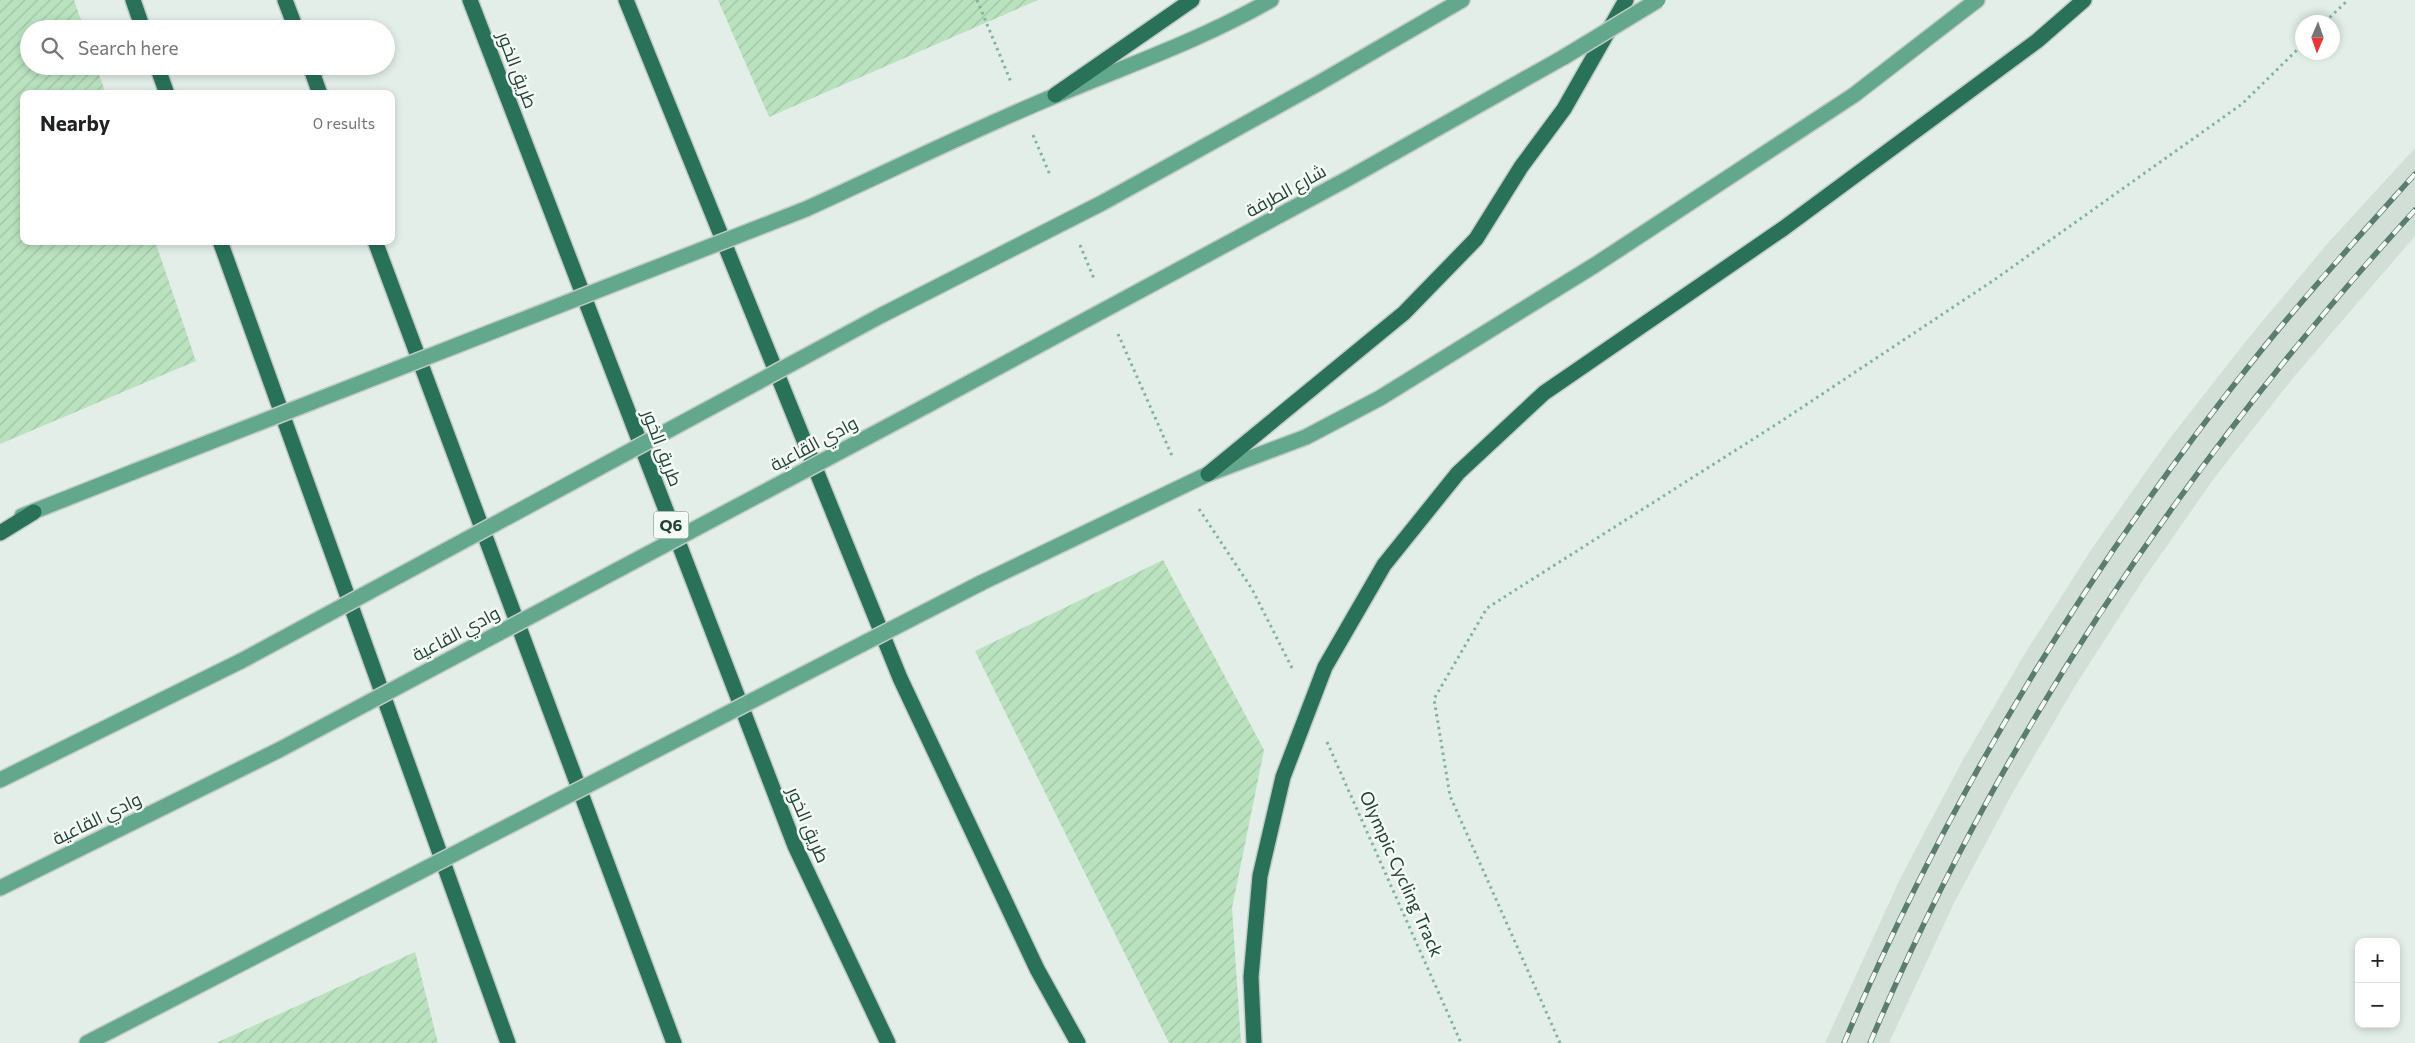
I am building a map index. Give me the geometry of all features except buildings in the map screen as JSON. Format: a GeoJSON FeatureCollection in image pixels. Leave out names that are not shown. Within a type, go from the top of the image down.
{"type":"FeatureCollection","features":[{"type":"Feature","properties":{"kind":"highway"},"geometry":{"type":"LineString","coordinates":[[133,0],[140,20]]}},
{"type":"Feature","properties":{"kind":"highway"},"geometry":{"type":"LineString","coordinates":[[285,0],[293,20]]}},
{"type":"Feature","properties":{"kind":"highway","name":"طريق الخور"},"geometry":{"type":"LineString","coordinates":[[470,0],[795,846],[888,1043]]}},
{"type":"Feature","properties":{"kind":"highway"},"geometry":{"type":"LineString","coordinates":[[626,0],[900,678],[1037,969],[1078,1043]]}},
{"type":"Feature","properties":{"kind":"highway"},"geometry":{"type":"LineString","coordinates":[[1055,95],[1192,0]]}},
{"type":"Feature","properties":{"kind":"highway"},"geometry":{"type":"LineString","coordinates":[[1208,474],[1404,314],[1476,239],[1521,167],[1564,109],[1626,0]]}},
{"type":"Feature","properties":{"kind":"highway"},"geometry":{"type":"LineString","coordinates":[[1254,1043],[1251,977],[1260,876],[1283,777],[1325,667],[1384,565],[1458,473],[1544,393],[1784,228],[2037,41],[2084,0]]}},
{"type":"Feature","properties":{"kind":"highway"},"geometry":{"type":"LineString","coordinates":[[160,75],[166,90]]}},
{"type":"Feature","properties":{"kind":"highway"},"geometry":{"type":"LineString","coordinates":[[313,75],[319,90]]}},
{"type":"Feature","properties":{"kind":"highway"},"geometry":{"type":"LineString","coordinates":[[221,245],[508,1043]]}},
{"type":"Feature","properties":{"kind":"highway"},"geometry":{"type":"LineString","coordinates":[[376,245],[674,1043]]}},
{"type":"Feature","properties":{"kind":"highway"},"geometry":{"type":"LineString","coordinates":[[0,533],[34,512]]}},
{"type":"Feature","properties":{"kind":"main road"},"geometry":{"type":"LineString","coordinates":[[0,525],[806,209],[1055,95],[1171,50],[1245,15],[1271,0]]}},
{"type":"Feature","properties":{"kind":"main road"},"geometry":{"type":"LineString","coordinates":[[0,780],[241,661],[882,315],[1102,202],[1319,83],[1462,0]]}},
{"type":"Feature","properties":{"kind":"main road","name":"شارع الطرفة"},"geometry":{"type":"LineString","coordinates":[[926,406],[1332,188],[1564,57],[1658,0]]}},
{"type":"Feature","properties":{"kind":"main road"},"geometry":{"type":"LineString","coordinates":[[87,1043],[981,583],[1208,474],[1306,438],[1388,393],[1595,265],[1854,95],[1977,0]]}},
{"type":"Feature","properties":{"kind":"main road","name":"وادي القاعية"},"geometry":{"type":"LineString","coordinates":[[0,888],[279,750],[926,406]]}},
{"type":"Feature","properties":{"kind":"path"},"geometry":{"type":"LineString","coordinates":[[977,0],[1011,82]]}},
{"type":"Feature","properties":{"kind":"path"},"geometry":{"type":"LineString","coordinates":[[2332,15],[2348,0]]}},
{"type":"Feature","properties":{"kind":"path"},"geometry":{"type":"LineString","coordinates":[[1560,1043],[1450,796],[1434,699],[1487,608],[1780,422],[1994,280],[2242,104],[2295,52]]}},
{"type":"Feature","properties":{"kind":"path"},"geometry":{"type":"LineString","coordinates":[[1032,131],[1050,175]]}},
{"type":"Feature","properties":{"kind":"path"},"geometry":{"type":"LineString","coordinates":[[1077,240],[1094,281]]}},
{"type":"Feature","properties":{"kind":"path"},"geometry":{"type":"LineString","coordinates":[[1117,333],[1173,459]]}},
{"type":"Feature","properties":{"kind":"path"},"geometry":{"type":"LineString","coordinates":[[1196,504],[1252,590],[1294,672]]}},
{"type":"Feature","properties":{"kind":"path","name":"Olympic Cycling Track"},"geometry":{"type":"LineString","coordinates":[[1323,734],[1461,1043]]}},
{"type":"Feature","properties":{"kind":"shaded area"},"geometry":{"type":"Polygon","coordinates":[[[2415,148],[2415,236],[2293,378],[2215,477],[2143,580],[2075,686],[2012,794],[1953,905],[1889,1043],[1825,1043],[1900,879],[1960,765],[2024,655],[2093,547],[2167,442],[2246,341],[2328,243],[2415,148]]]}},
{"type":"Feature","properties":{"kind":"green space"},"geometry":{"type":"Polygon","coordinates":[[[0,0],[74,0],[81,20],[20,20],[20,75],[99,75],[105,90],[20,90],[20,245],[156,245],[196,361],[0,444],[0,0]]]}},
{"type":"Feature","properties":{"kind":"green space"},"geometry":{"type":"Polygon","coordinates":[[[718,0],[1038,0],[769,117],[718,0]]]}},
{"type":"Feature","properties":{"kind":"green space"},"geometry":{"type":"Polygon","coordinates":[[[1163,560],[1264,750],[1232,908],[1241,1043],[1169,1043],[975,651],[1163,560]]]}},
{"type":"Feature","properties":{"kind":"green space"},"geometry":{"type":"Polygon","coordinates":[[[415,952],[438,1043],[216,1043],[415,952]]]}},
{"type":"Feature","properties":{"kind":"railway"},"geometry":{"type":"LineString","coordinates":[[1844,1043],[1885,951],[1977,771],[2028,683],[2082,598],[2138,514],[2260,352],[2317,284],[2415,174]]}},
{"type":"Feature","properties":{"kind":"railway"},"geometry":{"type":"LineString","coordinates":[[1870,1043],[1922,929],[1978,818],[2040,709],[2107,603],[2178,500],[2253,401],[2332,304],[2415,210]]}}]}
